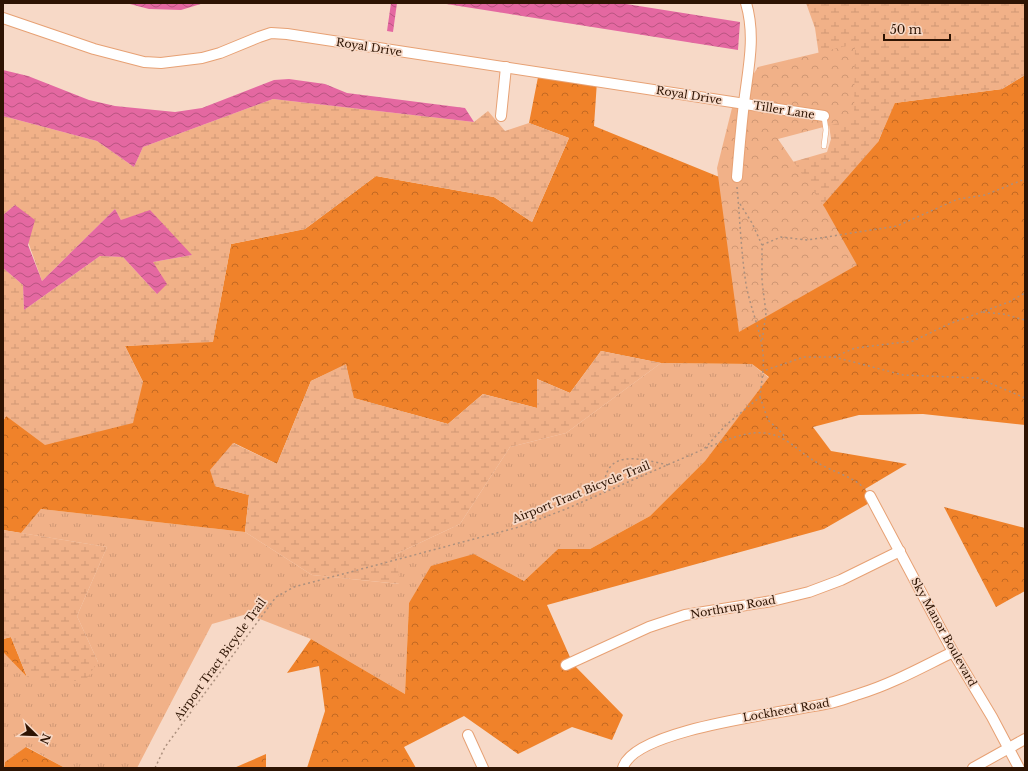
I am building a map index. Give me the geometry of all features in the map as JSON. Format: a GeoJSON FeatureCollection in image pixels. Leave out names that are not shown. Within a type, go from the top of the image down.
{"type":"FeatureCollection","features":[{"type":"Feature","properties":{"kind":"street","name":"Tiller Lane"},"geometry":{"type":"LineString","coordinates":[[737,177],[744,104],[751,54],[750,19],[746,3]]}},
{"type":"Feature","properties":{"kind":"street","name":"Royal Drive"},"geometry":{"type":"LineString","coordinates":[[3,18],[94,49],[144,62],[161,63],[202,58],[271,34],[506,67],[744,104]]}},
{"type":"Feature","properties":{"kind":"street"},"geometry":{"type":"LineString","coordinates":[[501,116],[506,67]]}},
{"type":"Feature","properties":{"kind":"street","name":"Tiller Lane"},"geometry":{"type":"LineString","coordinates":[[744,104],[824,116]]}},
{"type":"Feature","properties":{"kind":"street","name":"Sky Manor Boulevard"},"geometry":{"type":"LineString","coordinates":[[870,496],[953,652],[992,717],[1019,768]]}},
{"type":"Feature","properties":{"kind":"street","name":"Northrup Road"},"geometry":{"type":"LineString","coordinates":[[566,665],[649,627],[685,615],[772,601],[809,592],[841,580],[900,551]]}},
{"type":"Feature","properties":{"kind":"street","name":"Lockheed Road"},"geometry":{"type":"LineString","coordinates":[[623,768],[624,764],[638,751],[660,740],[726,722],[830,703],[886,685],[953,652]]}},
{"type":"Feature","properties":{"kind":"street"},"geometry":{"type":"LineString","coordinates":[[468,735],[483,768]]}},
{"type":"Feature","properties":{"kind":"street"},"geometry":{"type":"LineString","coordinates":[[973,768],[1025,739]]}},
{"type":"Feature","properties":{"kind":"lane"},"geometry":{"type":"LineString","coordinates":[[824,116],[826,130],[824,146]]}},
{"type":"Feature","properties":{"kind":"path"},"geometry":{"type":"LineString","coordinates":[[737,177],[746,286],[764,359],[760,397],[768,420],[783,434],[786,440]]}},
{"type":"Feature","properties":{"kind":"path"},"geometry":{"type":"LineString","coordinates":[[762,245],[781,237],[807,240],[897,226],[958,199],[985,195],[1025,179]]}},
{"type":"Feature","properties":{"kind":"path"},"geometry":{"type":"LineString","coordinates":[[738,203],[752,223],[762,245],[762,281],[766,313],[762,346]]}},
{"type":"Feature","properties":{"kind":"path"},"geometry":{"type":"LineString","coordinates":[[834,357],[855,348],[914,342],[949,324],[1009,302],[1025,293]]}},
{"type":"Feature","properties":{"kind":"path"},"geometry":{"type":"LineString","coordinates":[[981,312],[1003,314],[1025,320]]}},
{"type":"Feature","properties":{"kind":"path"},"geometry":{"type":"LineString","coordinates":[[763,371],[804,358],[834,357],[903,375],[978,378],[1025,398]]}},
{"type":"Feature","properties":{"kind":"path","name":"Airport Tract Bicycle Trail"},"geometry":{"type":"LineString","coordinates":[[155,768],[165,747],[276,597],[294,587],[519,527],[604,492],[704,449],[726,425],[760,397]]}},
{"type":"Feature","properties":{"kind":"path"},"geometry":{"type":"LineString","coordinates":[[704,449],[745,434],[759,432],[773,434],[786,440],[816,463],[858,482],[870,496]]}},
{"type":"Feature","properties":{"kind":"path"},"geometry":{"type":"LineString","coordinates":[[604,492],[604,480],[612,464],[620,460],[637,459],[668,465]]}},
{"type":"Feature","properties":{"kind":"green space"},"geometry":{"type":"Polygon","coordinates":[[[806,3],[1025,3],[1025,75],[1002,89],[895,103],[878,142],[807,223],[768,169],[827,152],[831,139],[815,28],[806,3]]]}},
{"type":"Feature","properties":{"kind":"green space"},"geometry":{"type":"Polygon","coordinates":[[[855,44],[854,119],[778,139],[825,208],[857,265],[739,332],[717,168],[732,108],[758,67],[855,44]]]}},
{"type":"Feature","properties":{"kind":"green space"},"geometry":{"type":"Polygon","coordinates":[[[539,72],[597,81],[594,126],[729,181],[878,142],[894,103],[1002,89],[1025,75],[1025,425],[923,414],[859,415],[813,427],[831,451],[907,464],[865,489],[870,496],[871,502],[824,529],[547,605],[573,664],[623,715],[612,740],[572,727],[518,754],[464,716],[404,747],[416,768],[307,768],[325,711],[319,666],[287,673],[311,639],[405,694],[409,603],[431,566],[474,554],[524,581],[558,549],[590,549],[650,516],[705,461],[769,377],[752,364],[661,363],[601,351],[570,393],[537,379],[537,408],[483,394],[448,424],[353,398],[346,365],[311,381],[277,464],[234,443],[215,486],[249,495],[245,532],[41,509],[21,533],[3,530],[3,421],[6,416],[143,382],[125,346],[213,341],[231,244],[305,229],[376,176],[494,197],[532,222],[569,138],[529,123],[539,72]]]}},
{"type":"Feature","properties":{"kind":"green space"},"geometry":{"type":"Polygon","coordinates":[[[273,99],[474,122],[488,111],[505,131],[529,123],[569,138],[532,222],[494,197],[376,176],[305,229],[231,244],[213,342],[125,346],[143,382],[133,423],[45,445],[6,416],[3,421],[3,268],[23,285],[24,310],[100,256],[123,257],[157,294],[153,262],[192,255],[121,220],[115,209],[42,281],[15,205],[3,215],[3,116],[97,141],[134,167],[143,147],[273,99]]]}},
{"type":"Feature","properties":{"kind":"green space"},"geometry":{"type":"Polygon","coordinates":[[[601,351],[661,363],[566,433],[510,447],[460,524],[396,554],[400,584],[312,575],[245,532],[249,495],[215,486],[210,470],[233,443],[277,464],[311,381],[346,364],[354,398],[448,424],[483,394],[537,408],[537,379],[570,393],[601,351]]]}},
{"type":"Feature","properties":{"kind":"green space"},"geometry":{"type":"Polygon","coordinates":[[[661,363],[752,364],[769,378],[705,461],[650,516],[590,549],[558,549],[524,581],[474,554],[409,603],[405,694],[311,639],[247,614],[212,624],[137,768],[65,768],[27,747],[5,762],[3,768],[3,652],[27,677],[98,662],[77,616],[107,547],[21,533],[41,509],[245,532],[312,575],[399,584],[396,554],[460,524],[510,447],[566,433],[661,363]]]}},
{"type":"Feature","properties":{"kind":"green space"},"geometry":{"type":"Polygon","coordinates":[[[944,507],[1025,528],[1025,591],[996,607],[944,507]]]}},
{"type":"Feature","properties":{"kind":"green space"},"geometry":{"type":"Polygon","coordinates":[[[3,530],[107,547],[77,616],[98,662],[85,681],[62,681],[27,677],[11,637],[3,639],[3,530]]]}},
{"type":"Feature","properties":{"kind":"green space"},"geometry":{"type":"Polygon","coordinates":[[[11,637],[27,677],[3,652],[3,639],[11,637]]]}},
{"type":"Feature","properties":{"kind":"green space"},"geometry":{"type":"Polygon","coordinates":[[[26,747],[65,768],[4,768],[5,762],[26,747]]]}},
{"type":"Feature","properties":{"kind":"green space"},"geometry":{"type":"Polygon","coordinates":[[[266,754],[266,768],[234,768],[266,754]]]}},
{"type":"Feature","properties":{"kind":"water"},"geometry":{"type":"Polygon","coordinates":[[[126,3],[204,3],[181,10],[149,9],[126,3]]]}},
{"type":"Feature","properties":{"kind":"water"},"geometry":{"type":"Polygon","coordinates":[[[391,3],[397,3],[393,32],[387,31],[391,3]]]}},
{"type":"Feature","properties":{"kind":"water"},"geometry":{"type":"Polygon","coordinates":[[[440,3],[620,3],[740,22],[738,50],[440,3]]]}},
{"type":"Feature","properties":{"kind":"water"},"geometry":{"type":"Polygon","coordinates":[[[3,70],[28,76],[89,100],[115,106],[175,112],[202,108],[274,80],[289,79],[325,84],[347,93],[465,108],[474,122],[273,99],[143,147],[134,167],[97,141],[3,116],[3,70]]]}},
{"type":"Feature","properties":{"kind":"water"},"geometry":{"type":"Polygon","coordinates":[[[15,205],[35,220],[28,245],[42,281],[115,209],[121,220],[150,210],[192,255],[153,262],[167,284],[157,294],[123,257],[100,256],[24,310],[23,285],[3,268],[3,215],[15,205]]]}}]}
